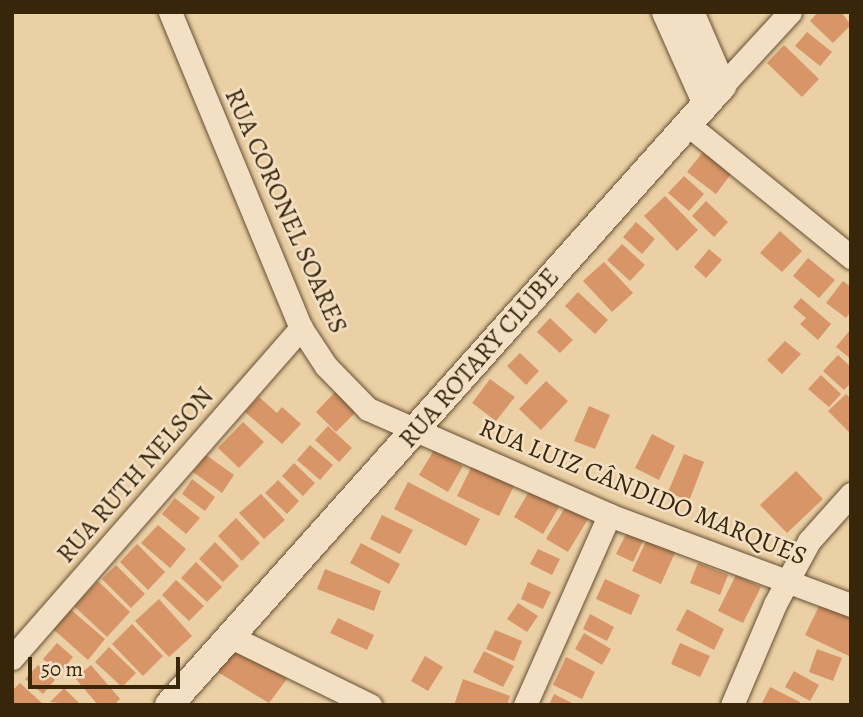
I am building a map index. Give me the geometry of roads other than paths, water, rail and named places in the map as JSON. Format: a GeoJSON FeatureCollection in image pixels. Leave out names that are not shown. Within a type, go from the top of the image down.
{"type":"FeatureCollection","features":[{"type":"Feature","properties":{"kind":"street","name":"RUA CORONEL SOARES"},"geometry":{"type":"LineString","coordinates":[[170,12],[301,328],[327,366],[368,409],[416,430]]}},
{"type":"Feature","properties":{"kind":"street"},"geometry":{"type":"LineString","coordinates":[[666,12],[714,94]]}},
{"type":"Feature","properties":{"kind":"street"},"geometry":{"type":"LineString","coordinates":[[690,12],[714,94]]}},
{"type":"Feature","properties":{"kind":"street","name":"RUA ROTARY CLUBE"},"geometry":{"type":"LineString","coordinates":[[169,705],[686,123],[790,12]]}},
{"type":"Feature","properties":{"kind":"street"},"geometry":{"type":"LineString","coordinates":[[686,123],[851,257]]}},
{"type":"Feature","properties":{"kind":"street","name":"RUA RUTH NELSON"},"geometry":{"type":"LineString","coordinates":[[12,658],[301,328]]}},
{"type":"Feature","properties":{"kind":"street","name":"RUA LUIZ CÂNDIDO MARQUES"},"geometry":{"type":"LineString","coordinates":[[416,430],[609,515],[851,604]]}},
{"type":"Feature","properties":{"kind":"street"},"geometry":{"type":"LineString","coordinates":[[732,705],[788,580],[809,541],[851,494]]}},
{"type":"Feature","properties":{"kind":"street"},"geometry":{"type":"LineString","coordinates":[[525,705],[609,515]]}},
{"type":"Feature","properties":{"kind":"street"},"geometry":{"type":"LineString","coordinates":[[231,636],[370,705]]}}]}
